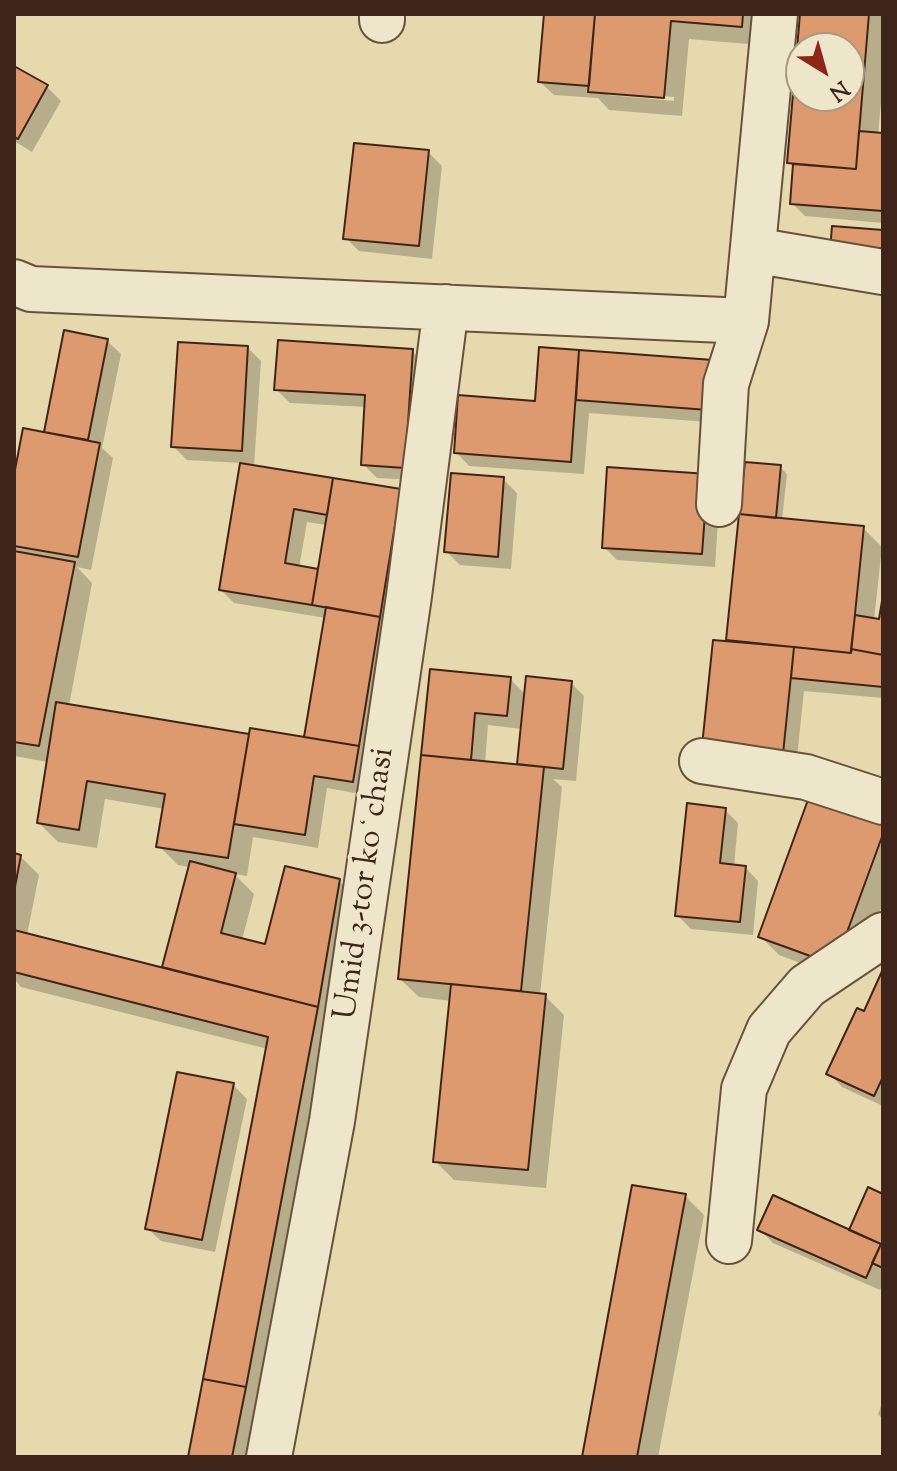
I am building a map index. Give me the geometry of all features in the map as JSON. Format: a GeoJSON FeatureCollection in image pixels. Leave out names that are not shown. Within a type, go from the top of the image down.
{"type":"FeatureCollection","features":[{"type":"Feature","properties":{"kind":"street"},"geometry":{"type":"LineString","coordinates":[[719,504],[726,384],[746,321],[775,14]]}},
{"type":"Feature","properties":{"kind":"street"},"geometry":{"type":"LineString","coordinates":[[753,250],[883,272]]}},
{"type":"Feature","properties":{"kind":"street"},"geometry":{"type":"LineString","coordinates":[[14,282],[31,289],[746,321]]}},
{"type":"Feature","properties":{"kind":"street","name":"Umid 3-tor koʻchasi"},"geometry":{"type":"LineString","coordinates":[[269,1457],[332,1121],[409,596],[446,307]]}},
{"type":"Feature","properties":{"kind":"street"},"geometry":{"type":"LineString","coordinates":[[702,761],[806,777],[883,802]]}},
{"type":"Feature","properties":{"kind":"street"},"geometry":{"type":"LineString","coordinates":[[729,1241],[744,1089],[769,1030],[807,986],[883,935]]}},
{"type":"Feature","properties":{"kind":"building"},"geometry":{"type":"Polygon","coordinates":[[[544,14],[595,14],[589,86],[538,82],[544,14]]]}},
{"type":"Feature","properties":{"kind":"building"},"geometry":{"type":"Polygon","coordinates":[[[595,14],[743,14],[742,27],[671,21],[664,98],[588,92],[595,14]]]}},
{"type":"Feature","properties":{"kind":"building"},"geometry":{"type":"Polygon","coordinates":[[[800,14],[869,14],[865,62],[865,32],[798,32],[800,14]]]}},
{"type":"Feature","properties":{"kind":"building"},"geometry":{"type":"Polygon","coordinates":[[[14,66],[48,85],[18,139],[14,137],[14,66]]]}},
{"type":"Feature","properties":{"kind":"building"},"geometry":{"type":"Polygon","coordinates":[[[791,112],[861,112],[856,169],[787,163],[791,112]]]}},
{"type":"Feature","properties":{"kind":"building"},"geometry":{"type":"Polygon","coordinates":[[[859,131],[883,133],[883,211],[790,204],[793,164],[856,169],[859,131]]]}},
{"type":"Feature","properties":{"kind":"building"},"geometry":{"type":"Polygon","coordinates":[[[354,143],[429,150],[419,246],[343,239],[354,143]]]}},
{"type":"Feature","properties":{"kind":"building"},"geometry":{"type":"Polygon","coordinates":[[[832,226],[883,230],[883,255],[830,251],[832,226]]]}},
{"type":"Feature","properties":{"kind":"building"},"geometry":{"type":"Polygon","coordinates":[[[64,330],[108,339],[88,440],[44,432],[64,330]]]}},
{"type":"Feature","properties":{"kind":"building"},"geometry":{"type":"Polygon","coordinates":[[[278,340],[413,349],[405,468],[361,465],[365,395],[274,390],[278,340]]]}},
{"type":"Feature","properties":{"kind":"building"},"geometry":{"type":"Polygon","coordinates":[[[178,342],[248,346],[242,451],[171,447],[178,342]]]}},
{"type":"Feature","properties":{"kind":"building"},"geometry":{"type":"Polygon","coordinates":[[[539,347],[579,350],[571,462],[454,453],[458,395],[535,401],[539,347]]]}},
{"type":"Feature","properties":{"kind":"building"},"geometry":{"type":"Polygon","coordinates":[[[579,350],[713,360],[708,410],[576,400],[579,350]]]}},
{"type":"Feature","properties":{"kind":"building"},"geometry":{"type":"Polygon","coordinates":[[[23,428],[100,443],[78,557],[14,546],[14,475],[23,428]]]}},
{"type":"Feature","properties":{"kind":"building"},"geometry":{"type":"Polygon","coordinates":[[[745,462],[781,465],[776,518],[739,514],[745,462]]]}},
{"type":"Feature","properties":{"kind":"building"},"geometry":{"type":"Polygon","coordinates":[[[240,463],[333,478],[327,515],[294,509],[285,563],[318,569],[312,605],[219,590],[240,463]]]}},
{"type":"Feature","properties":{"kind":"building"},"geometry":{"type":"Polygon","coordinates":[[[607,467],[708,474],[702,554],[602,548],[607,467]]]}},
{"type":"Feature","properties":{"kind":"building"},"geometry":{"type":"Polygon","coordinates":[[[451,473],[504,477],[498,557],[444,552],[451,473]]]}},
{"type":"Feature","properties":{"kind":"building"},"geometry":{"type":"Polygon","coordinates":[[[333,478],[401,489],[380,617],[312,605],[333,478]]]}},
{"type":"Feature","properties":{"kind":"building"},"geometry":{"type":"Polygon","coordinates":[[[739,514],[864,526],[851,653],[726,640],[739,514]]]}},
{"type":"Feature","properties":{"kind":"building"},"geometry":{"type":"Polygon","coordinates":[[[14,551],[75,562],[39,746],[14,742],[14,551]]]}},
{"type":"Feature","properties":{"kind":"building"},"geometry":{"type":"Polygon","coordinates":[[[883,595],[883,655],[851,649],[855,615],[879,619],[883,595]]]}},
{"type":"Feature","properties":{"kind":"building"},"geometry":{"type":"Polygon","coordinates":[[[326,607],[380,617],[359,746],[304,737],[326,607]]]}},
{"type":"Feature","properties":{"kind":"building"},"geometry":{"type":"Polygon","coordinates":[[[713,640],[794,647],[783,754],[702,746],[713,640]]]}},
{"type":"Feature","properties":{"kind":"building"},"geometry":{"type":"Polygon","coordinates":[[[794,647],[851,653],[851,649],[883,655],[883,687],[791,678],[794,647]]]}},
{"type":"Feature","properties":{"kind":"building"},"geometry":{"type":"Polygon","coordinates":[[[430,669],[511,677],[507,716],[475,713],[471,760],[421,755],[430,669]]]}},
{"type":"Feature","properties":{"kind":"building"},"geometry":{"type":"Polygon","coordinates":[[[526,676],[572,681],[563,769],[517,764],[526,676]]]}},
{"type":"Feature","properties":{"kind":"building"},"geometry":{"type":"Polygon","coordinates":[[[56,702],[249,734],[228,858],[156,847],[165,794],[87,781],[79,830],[37,823],[56,702]]]}},
{"type":"Feature","properties":{"kind":"building"},"geometry":{"type":"Polygon","coordinates":[[[250,728],[359,746],[353,782],[314,776],[305,835],[234,824],[250,728]]]}},
{"type":"Feature","properties":{"kind":"building"},"geometry":{"type":"Polygon","coordinates":[[[421,755],[544,767],[521,991],[398,979],[421,755]]]}},
{"type":"Feature","properties":{"kind":"building"},"geometry":{"type":"Polygon","coordinates":[[[809,797],[883,824],[883,834],[835,965],[758,937],[809,797]]]}},
{"type":"Feature","properties":{"kind":"building"},"geometry":{"type":"Polygon","coordinates":[[[687,803],[726,808],[720,863],[746,866],[740,922],[675,916],[687,803]]]}},
{"type":"Feature","properties":{"kind":"building"},"geometry":{"type":"Polygon","coordinates":[[[14,853],[21,855],[14,892],[14,853]]]}},
{"type":"Feature","properties":{"kind":"building"},"geometry":{"type":"Polygon","coordinates":[[[190,861],[236,873],[221,933],[265,944],[285,866],[340,879],[318,1007],[162,967],[190,861]]]}},
{"type":"Feature","properties":{"kind":"building"},"geometry":{"type":"Polygon","coordinates":[[[14,930],[318,1007],[246,1387],[203,1379],[268,1037],[14,972],[14,930]]]}},
{"type":"Feature","properties":{"kind":"building"},"geometry":{"type":"Polygon","coordinates":[[[883,969],[883,1077],[874,1096],[826,1074],[857,1008],[864,1011],[883,969]]]}},
{"type":"Feature","properties":{"kind":"building"},"geometry":{"type":"Polygon","coordinates":[[[451,984],[546,994],[528,1170],[433,1162],[451,984]]]}},
{"type":"Feature","properties":{"kind":"building"},"geometry":{"type":"Polygon","coordinates":[[[177,1072],[234,1083],[202,1240],[145,1229],[177,1072]]]}},
{"type":"Feature","properties":{"kind":"building"},"geometry":{"type":"Polygon","coordinates":[[[632,1185],[686,1194],[637,1457],[582,1457],[632,1185]]]}},
{"type":"Feature","properties":{"kind":"building"},"geometry":{"type":"Polygon","coordinates":[[[868,1187],[883,1194],[883,1268],[872,1263],[881,1244],[849,1230],[868,1187]]]}},
{"type":"Feature","properties":{"kind":"building"},"geometry":{"type":"Polygon","coordinates":[[[773,1195],[881,1244],[866,1278],[757,1230],[773,1195]]]}},
{"type":"Feature","properties":{"kind":"building"},"geometry":{"type":"Polygon","coordinates":[[[203,1379],[246,1387],[232,1457],[188,1457],[203,1379]]]}}]}
